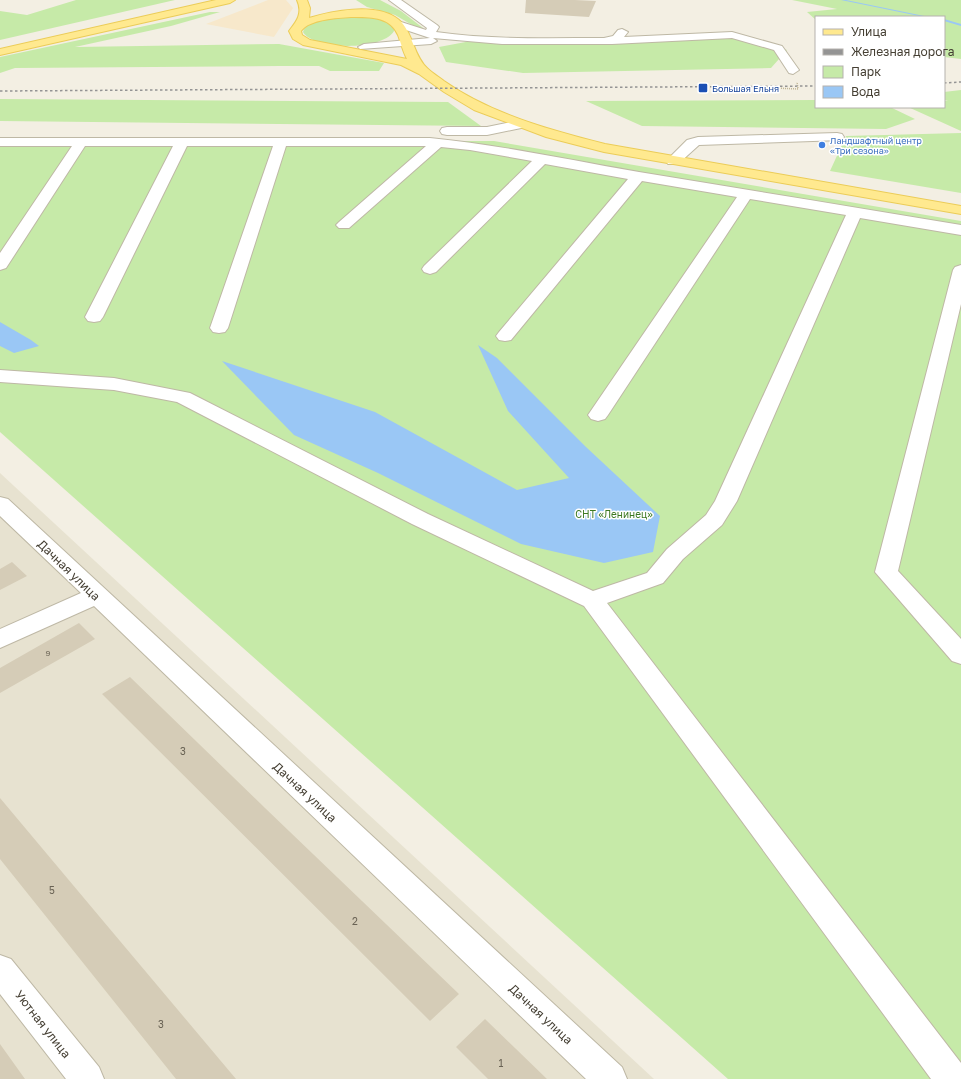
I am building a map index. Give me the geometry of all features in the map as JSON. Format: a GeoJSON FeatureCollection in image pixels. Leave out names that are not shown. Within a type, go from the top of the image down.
{"type":"FeatureCollection","features":[{"type":"Feature","properties":{"kind":"main road"},"geometry":{"type":"LineString","coordinates":[[0,45],[201,0]]}},
{"type":"Feature","properties":{"kind":"main road"},"geometry":{"type":"LineString","coordinates":[[0,52],[230,0]]}},
{"type":"Feature","properties":{"kind":"main road"},"geometry":{"type":"LineString","coordinates":[[302,0],[306,7],[304,16],[300,25],[295,31],[297,37],[307,43],[387,57],[404,62],[423,71],[448,89],[479,107],[551,134],[604,148],[961,210]]}},
{"type":"Feature","properties":{"kind":"main road"},"geometry":{"type":"LineString","coordinates":[[351,2],[357,7],[390,19],[400,27],[413,58],[423,71]]}},
{"type":"Feature","properties":{"kind":"main road"},"geometry":{"type":"LineString","coordinates":[[336,5],[361,14]]}},
{"type":"Feature","properties":{"kind":"main road"},"geometry":{"type":"LineString","coordinates":[[300,25],[310,19],[332,14],[378,15]]}},
{"type":"Feature","properties":{"kind":"main road"},"geometry":{"type":"LineString","coordinates":[[325,47],[364,47],[393,39],[397,35],[400,27]]}},
{"type":"Feature","properties":{"kind":"street"},"geometry":{"type":"LineString","coordinates":[[394,0],[434,27],[428,34]]}},
{"type":"Feature","properties":{"kind":"street"},"geometry":{"type":"LineString","coordinates":[[400,27],[428,34],[455,38],[510,41],[612,41],[730,30],[778,48],[793,70]]}},
{"type":"Feature","properties":{"kind":"street"},"geometry":{"type":"LineString","coordinates":[[612,41],[617,39],[622,32]]}},
{"type":"Feature","properties":{"kind":"street"},"geometry":{"type":"LineString","coordinates":[[364,47],[455,38]]}},
{"type":"Feature","properties":{"kind":"street"},"geometry":{"type":"LineString","coordinates":[[413,58],[423,46],[442,40]]}},
{"type":"Feature","properties":{"kind":"street"},"geometry":{"type":"LineString","coordinates":[[0,130],[487,131],[521,124]]}},
{"type":"Feature","properties":{"kind":"street"},"geometry":{"type":"LineString","coordinates":[[505,336],[640,177],[666,159],[698,141],[837,137]]}},
{"type":"Feature","properties":{"kind":"street"},"geometry":{"type":"LineString","coordinates":[[0,142],[438,143],[470,146],[543,158],[640,177],[747,193],[961,230]]}},
{"type":"Feature","properties":{"kind":"street"},"geometry":{"type":"LineString","coordinates":[[0,265],[81,142]]}},
{"type":"Feature","properties":{"kind":"street"},"geometry":{"type":"LineString","coordinates":[[94,317],[182,142]]}},
{"type":"Feature","properties":{"kind":"street"},"geometry":{"type":"LineString","coordinates":[[219,328],[280,142]]}},
{"type":"Feature","properties":{"kind":"street"},"geometry":{"type":"LineString","coordinates":[[344,225],[438,143]]}},
{"type":"Feature","properties":{"kind":"street"},"geometry":{"type":"LineString","coordinates":[[430,269],[543,158]]}},
{"type":"Feature","properties":{"kind":"street"},"geometry":{"type":"LineString","coordinates":[[598,415],[747,193]]}},
{"type":"Feature","properties":{"kind":"street"},"geometry":{"type":"LineString","coordinates":[[592,600],[655,578],[675,554],[714,520],[726,502],[855,212]]}},
{"type":"Feature","properties":{"kind":"street"},"geometry":{"type":"LineString","coordinates":[[961,270],[886,572],[961,655]]}},
{"type":"Feature","properties":{"kind":"street"},"geometry":{"type":"LineString","coordinates":[[0,376],[114,384],[183,397],[420,520],[592,600],[952,1079]]}},
{"type":"Feature","properties":{"kind":"street","name":"Дачная улица"},"geometry":{"type":"LineString","coordinates":[[0,504],[610,1079]]}},
{"type":"Feature","properties":{"kind":"street"},"geometry":{"type":"LineString","coordinates":[[0,639],[96,596]]}},
{"type":"Feature","properties":{"kind":"street","name":"Уютная улица"},"geometry":{"type":"LineString","coordinates":[[0,968],[87,1079]]}},
{"type":"Feature","properties":{"kind":"shaded area"},"geometry":{"type":"Polygon","coordinates":[[[268,0],[286,0],[293,8],[274,37],[206,24],[268,0]]]}},
{"type":"Feature","properties":{"kind":"shaded area"},"geometry":{"type":"Polygon","coordinates":[[[0,473],[654,1079],[0,1079],[0,473]]]}},
{"type":"Feature","properties":{"kind":"green space"},"geometry":{"type":"Polygon","coordinates":[[[76,0],[175,0],[0,40],[0,11],[27,15],[76,0]]]}},
{"type":"Feature","properties":{"kind":"green space"},"geometry":{"type":"Polygon","coordinates":[[[356,0],[380,0],[401,11],[423,28],[419,29],[395,15],[367,7],[356,0]]]}},
{"type":"Feature","properties":{"kind":"green space"},"geometry":{"type":"Polygon","coordinates":[[[792,0],[961,0],[961,59],[945,57],[945,16],[815,16],[815,19],[807,12],[837,9],[792,0]]]}},
{"type":"Feature","properties":{"kind":"green space"},"geometry":{"type":"Polygon","coordinates":[[[210,12],[220,12],[171,26],[75,47],[279,44],[384,63],[379,71],[330,71],[319,66],[280,66],[15,68],[0,73],[0,57],[210,12]]]}},
{"type":"Feature","properties":{"kind":"green space"},"geometry":{"type":"Polygon","coordinates":[[[343,16],[379,18],[386,20],[395,29],[389,36],[379,41],[365,45],[350,46],[321,43],[310,38],[303,32],[306,27],[315,21],[343,16]]]}},
{"type":"Feature","properties":{"kind":"green space"},"geometry":{"type":"Polygon","coordinates":[[[752,37],[787,50],[771,68],[523,73],[446,62],[439,47],[471,41],[752,37]]]}},
{"type":"Feature","properties":{"kind":"green space"},"geometry":{"type":"Polygon","coordinates":[[[961,90],[961,131],[910,108],[945,108],[945,101],[948,101],[945,100],[945,92],[961,90]]]}},
{"type":"Feature","properties":{"kind":"green space"},"geometry":{"type":"Polygon","coordinates":[[[0,99],[448,102],[481,126],[0,121],[0,99]]]}},
{"type":"Feature","properties":{"kind":"green space"},"geometry":{"type":"Polygon","coordinates":[[[815,100],[815,108],[892,108],[915,119],[886,129],[642,126],[586,101],[815,100]]]}},
{"type":"Feature","properties":{"kind":"green space"},"geometry":{"type":"Polygon","coordinates":[[[961,133],[961,193],[830,171],[846,136],[961,133]]]}},
{"type":"Feature","properties":{"kind":"green space","name":"СНТ «Ленинец»"},"geometry":{"type":"Polygon","coordinates":[[[0,141],[494,141],[961,221],[961,1079],[728,1079],[0,432],[0,141]]]}},
{"type":"Feature","properties":{"kind":"water"},"geometry":{"type":"Polygon","coordinates":[[[0,322],[39,346],[14,353],[0,346],[0,322]]]}},
{"type":"Feature","properties":{"kind":"water"},"geometry":{"type":"Polygon","coordinates":[[[478,345],[497,358],[586,447],[660,516],[653,552],[604,563],[521,544],[378,473],[294,435],[222,361],[375,412],[517,490],[569,478],[508,411],[478,345]]]}},
{"type":"Feature","properties":{"kind":"building"},"geometry":{"type":"Polygon","coordinates":[[[526,0],[596,1],[589,17],[525,13],[526,0]]]}},
{"type":"Feature","properties":{"kind":"building"},"geometry":{"type":"Polygon","coordinates":[[[12,562],[27,576],[0,590],[0,569],[12,562]]]}},
{"type":"Feature","properties":{"kind":"building"},"geometry":{"type":"Polygon","coordinates":[[[79,623],[95,639],[0,693],[0,668],[79,623]]]}},
{"type":"Feature","properties":{"kind":"building"},"geometry":{"type":"Polygon","coordinates":[[[130,677],[459,994],[430,1021],[102,694],[130,677]]]}},
{"type":"Feature","properties":{"kind":"building"},"geometry":{"type":"Polygon","coordinates":[[[0,798],[236,1079],[176,1079],[0,859],[0,798]]]}},
{"type":"Feature","properties":{"kind":"building"},"geometry":{"type":"Polygon","coordinates":[[[485,1019],[547,1079],[488,1079],[456,1047],[485,1019]]]}},
{"type":"Feature","properties":{"kind":"building"},"geometry":{"type":"Polygon","coordinates":[[[0,1044],[25,1079],[0,1079],[0,1044]]]}},
{"type":"Feature","properties":{"kind":"waterway"},"geometry":{"type":"LineString","coordinates":[[842,0],[923,16]]}},
{"type":"Feature","properties":{"kind":"waterway"},"geometry":{"type":"LineString","coordinates":[[945,20],[961,25]]}},
{"type":"Feature","properties":{"kind":"railway"},"geometry":{"type":"LineString","coordinates":[[945,83],[961,82]]}},
{"type":"Feature","properties":{"kind":"railway"},"geometry":{"type":"LineString","coordinates":[[0,91],[815,86]]}},
{"type":"Feature","properties":{"kind":"place","name":"Большая Ельня"},"geometry":{"type":"Point","coordinates":[703,88]}},
{"type":"Feature","properties":{"kind":"place","name":"Ландшафтный центр «Три сезона»"},"geometry":{"type":"Point","coordinates":[822,145]}}]}
